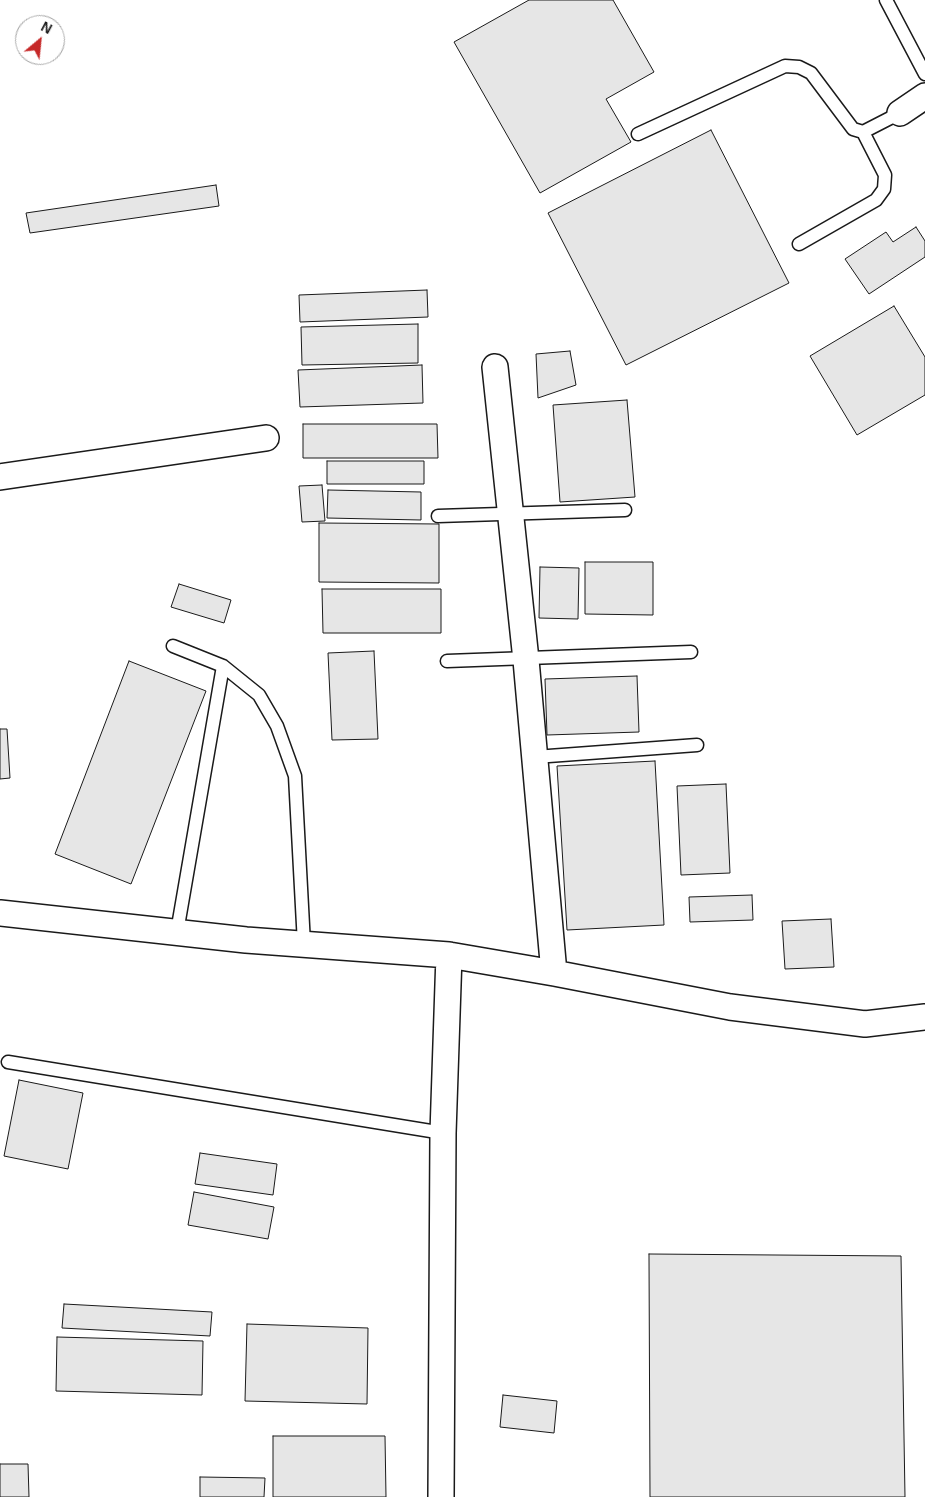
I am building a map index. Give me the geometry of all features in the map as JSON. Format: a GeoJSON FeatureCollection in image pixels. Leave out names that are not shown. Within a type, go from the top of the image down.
{"type":"FeatureCollection","features":[{"type":"Feature","properties":{"kind":"street"},"geometry":{"type":"LineString","coordinates":[[900,113],[925,96]]}},
{"type":"Feature","properties":{"kind":"street"},"geometry":{"type":"LineString","coordinates":[[495,367],[526,660],[554,973]]}},
{"type":"Feature","properties":{"kind":"street"},"geometry":{"type":"LineString","coordinates":[[0,477],[266,438]]}},
{"type":"Feature","properties":{"kind":"street"},"geometry":{"type":"LineString","coordinates":[[0,913],[177,932],[449,956],[554,973],[730,1007],[865,1024],[925,1017]]}},
{"type":"Feature","properties":{"kind":"street"},"geometry":{"type":"LineString","coordinates":[[441,1497],[443,1133],[449,956]]}},
{"type":"Feature","properties":{"kind":"lane"},"geometry":{"type":"LineString","coordinates":[[886,0],[925,74]]}},
{"type":"Feature","properties":{"kind":"lane"},"geometry":{"type":"LineString","coordinates":[[638,134],[785,66],[799,66],[811,73],[853,129],[863,132],[900,113]]}},
{"type":"Feature","properties":{"kind":"lane"},"geometry":{"type":"LineString","coordinates":[[799,244],[876,200],[884,189],[885,175],[863,132]]}},
{"type":"Feature","properties":{"kind":"lane"},"geometry":{"type":"LineString","coordinates":[[438,516],[625,510]]}},
{"type":"Feature","properties":{"kind":"lane"},"geometry":{"type":"LineString","coordinates":[[173,646],[223,666],[259,695],[277,726],[295,776],[304,944]]}},
{"type":"Feature","properties":{"kind":"lane"},"geometry":{"type":"LineString","coordinates":[[447,661],[491,658],[526,660],[690,652]]}},
{"type":"Feature","properties":{"kind":"lane"},"geometry":{"type":"LineString","coordinates":[[177,932],[223,666]]}},
{"type":"Feature","properties":{"kind":"lane"},"geometry":{"type":"LineString","coordinates":[[535,757],[697,746]]}},
{"type":"Feature","properties":{"kind":"lane"},"geometry":{"type":"LineString","coordinates":[[8,1062],[443,1133]]}},
{"type":"Feature","properties":{"kind":"building"},"geometry":{"type":"Polygon","coordinates":[[[529,0],[613,0],[654,72],[606,99],[631,142],[540,193],[454,42],[529,0]]]}},
{"type":"Feature","properties":{"kind":"building"},"geometry":{"type":"Polygon","coordinates":[[[711,130],[789,283],[626,365],[548,213],[711,130]]]}},
{"type":"Feature","properties":{"kind":"building"},"geometry":{"type":"Polygon","coordinates":[[[216,185],[219,206],[30,233],[26,213],[216,185]]]}},
{"type":"Feature","properties":{"kind":"building"},"geometry":{"type":"Polygon","coordinates":[[[916,227],[925,241],[925,257],[869,294],[845,259],[886,232],[893,242],[916,227]]]}},
{"type":"Feature","properties":{"kind":"building"},"geometry":{"type":"Polygon","coordinates":[[[427,290],[428,317],[300,322],[299,295],[427,290]]]}},
{"type":"Feature","properties":{"kind":"building"},"geometry":{"type":"Polygon","coordinates":[[[894,306],[925,357],[925,395],[857,435],[810,356],[894,306]]]}},
{"type":"Feature","properties":{"kind":"building"},"geometry":{"type":"Polygon","coordinates":[[[418,324],[418,363],[302,365],[301,327],[418,324]]]}},
{"type":"Feature","properties":{"kind":"building"},"geometry":{"type":"Polygon","coordinates":[[[570,351],[576,385],[538,398],[536,354],[570,351]]]}},
{"type":"Feature","properties":{"kind":"building"},"geometry":{"type":"Polygon","coordinates":[[[422,365],[423,403],[300,407],[298,370],[422,365]]]}},
{"type":"Feature","properties":{"kind":"building"},"geometry":{"type":"Polygon","coordinates":[[[627,400],[635,497],[560,502],[553,405],[627,400]]]}},
{"type":"Feature","properties":{"kind":"building"},"geometry":{"type":"Polygon","coordinates":[[[303,424],[437,424],[438,458],[303,458],[303,424]]]}},
{"type":"Feature","properties":{"kind":"building"},"geometry":{"type":"Polygon","coordinates":[[[327,461],[424,461],[424,484],[327,484],[327,461]]]}},
{"type":"Feature","properties":{"kind":"building"},"geometry":{"type":"Polygon","coordinates":[[[322,485],[325,521],[302,522],[299,486],[322,485]]]}},
{"type":"Feature","properties":{"kind":"building"},"geometry":{"type":"Polygon","coordinates":[[[328,490],[421,492],[421,520],[327,518],[328,490]]]}},
{"type":"Feature","properties":{"kind":"building"},"geometry":{"type":"Polygon","coordinates":[[[319,523],[439,524],[439,583],[319,582],[319,523]]]}},
{"type":"Feature","properties":{"kind":"building"},"geometry":{"type":"Polygon","coordinates":[[[585,562],[653,562],[653,615],[585,614],[585,562]]]}},
{"type":"Feature","properties":{"kind":"building"},"geometry":{"type":"Polygon","coordinates":[[[540,567],[579,568],[578,619],[539,618],[540,567]]]}},
{"type":"Feature","properties":{"kind":"building"},"geometry":{"type":"Polygon","coordinates":[[[179,584],[231,600],[224,623],[171,607],[179,584]]]}},
{"type":"Feature","properties":{"kind":"building"},"geometry":{"type":"Polygon","coordinates":[[[322,589],[441,589],[441,633],[323,633],[322,589]]]}},
{"type":"Feature","properties":{"kind":"building"},"geometry":{"type":"Polygon","coordinates":[[[374,651],[378,739],[332,740],[328,653],[374,651]]]}},
{"type":"Feature","properties":{"kind":"building"},"geometry":{"type":"Polygon","coordinates":[[[129,661],[206,691],[131,884],[55,854],[129,661]]]}},
{"type":"Feature","properties":{"kind":"building"},"geometry":{"type":"Polygon","coordinates":[[[637,676],[639,732],[547,735],[545,679],[637,676]]]}},
{"type":"Feature","properties":{"kind":"building"},"geometry":{"type":"Polygon","coordinates":[[[0,729],[7,729],[10,778],[0,779],[0,729]]]}},
{"type":"Feature","properties":{"kind":"building"},"geometry":{"type":"Polygon","coordinates":[[[655,761],[664,925],[567,930],[557,766],[655,761]]]}},
{"type":"Feature","properties":{"kind":"building"},"geometry":{"type":"Polygon","coordinates":[[[726,784],[730,873],[681,875],[677,786],[726,784]]]}},
{"type":"Feature","properties":{"kind":"building"},"geometry":{"type":"Polygon","coordinates":[[[752,895],[753,920],[690,922],[689,897],[752,895]]]}},
{"type":"Feature","properties":{"kind":"building"},"geometry":{"type":"Polygon","coordinates":[[[831,919],[834,967],[785,969],[782,921],[831,919]]]}},
{"type":"Feature","properties":{"kind":"building"},"geometry":{"type":"Polygon","coordinates":[[[19,1080],[83,1093],[68,1169],[4,1156],[19,1080]]]}},
{"type":"Feature","properties":{"kind":"building"},"geometry":{"type":"Polygon","coordinates":[[[200,1153],[277,1164],[273,1195],[195,1184],[200,1153]]]}},
{"type":"Feature","properties":{"kind":"building"},"geometry":{"type":"Polygon","coordinates":[[[194,1192],[274,1207],[268,1239],[188,1225],[194,1192]]]}},
{"type":"Feature","properties":{"kind":"building"},"geometry":{"type":"Polygon","coordinates":[[[649,1254],[901,1256],[905,1497],[650,1497],[649,1254]]]}},
{"type":"Feature","properties":{"kind":"building"},"geometry":{"type":"Polygon","coordinates":[[[64,1304],[212,1312],[210,1336],[62,1328],[64,1304]]]}},
{"type":"Feature","properties":{"kind":"building"},"geometry":{"type":"Polygon","coordinates":[[[247,1324],[368,1328],[367,1404],[245,1401],[247,1324]]]}},
{"type":"Feature","properties":{"kind":"building"},"geometry":{"type":"Polygon","coordinates":[[[57,1337],[203,1341],[202,1395],[56,1391],[57,1337]]]}},
{"type":"Feature","properties":{"kind":"building"},"geometry":{"type":"Polygon","coordinates":[[[503,1395],[557,1401],[554,1433],[500,1427],[503,1395]]]}},
{"type":"Feature","properties":{"kind":"building"},"geometry":{"type":"Polygon","coordinates":[[[273,1436],[385,1436],[386,1497],[273,1497],[273,1436]]]}},
{"type":"Feature","properties":{"kind":"building"},"geometry":{"type":"Polygon","coordinates":[[[0,1464],[28,1464],[29,1497],[0,1497],[0,1464]]]}},
{"type":"Feature","properties":{"kind":"building"},"geometry":{"type":"Polygon","coordinates":[[[200,1477],[265,1478],[264,1497],[200,1497],[200,1477]]]}}]}
